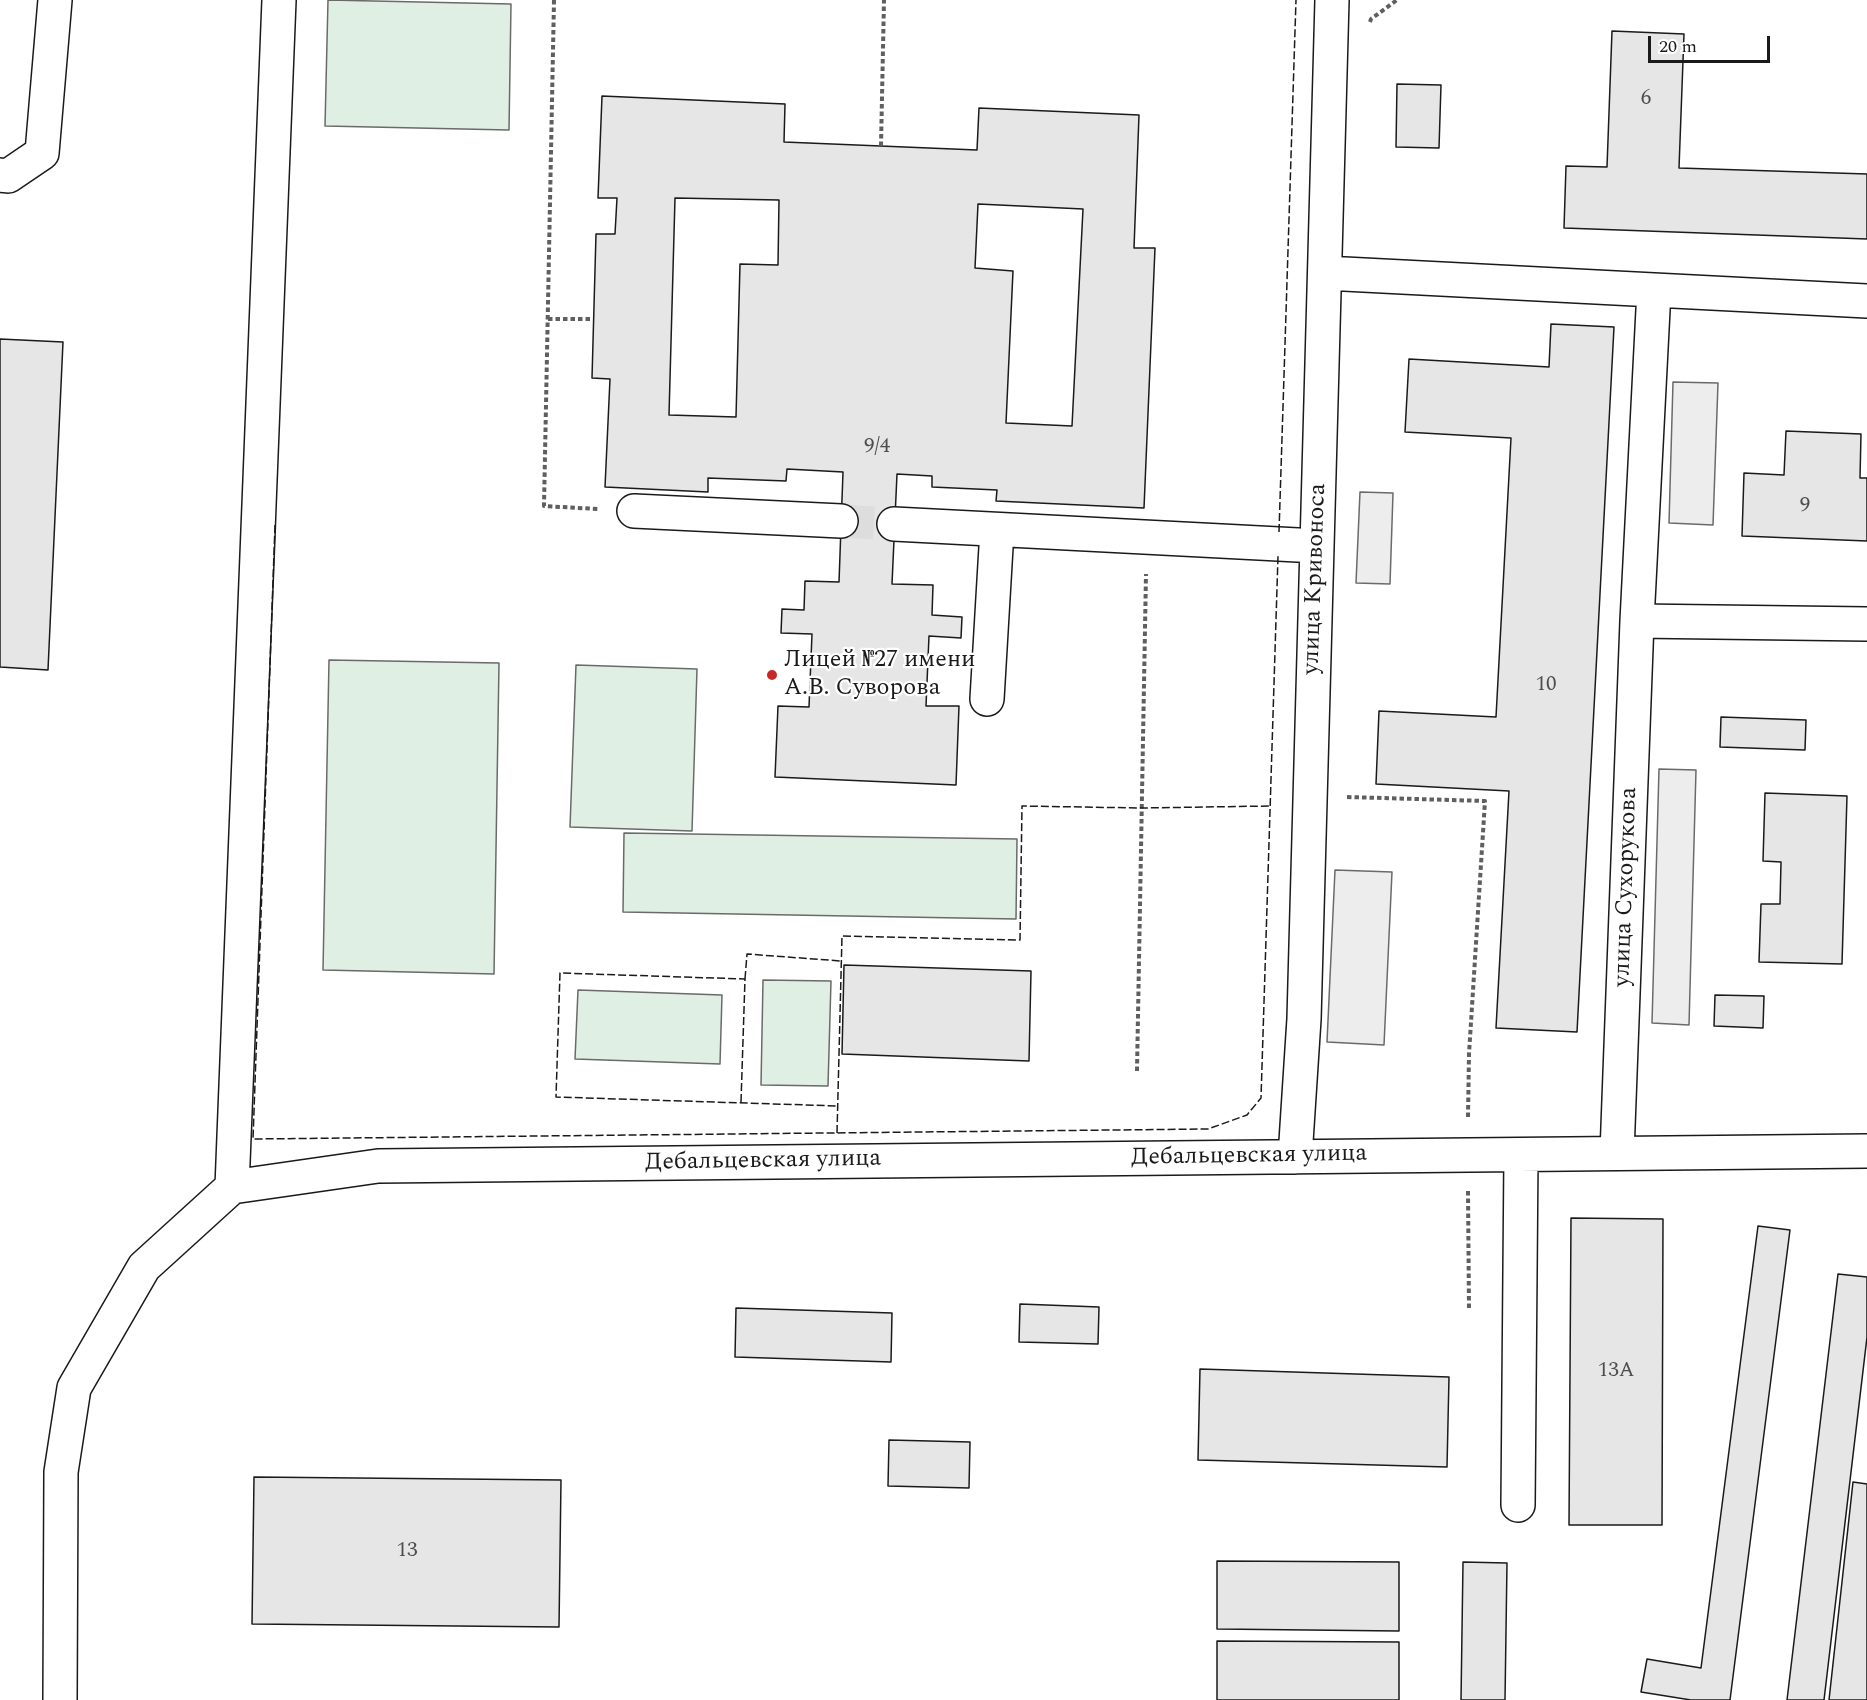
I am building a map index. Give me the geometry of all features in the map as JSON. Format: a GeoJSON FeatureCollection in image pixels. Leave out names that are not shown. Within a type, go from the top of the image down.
{"type":"FeatureCollection","features":[{"type":"Feature","properties":{"kind":"street"},"geometry":{"type":"LineString","coordinates":[[0,175],[8,176],[42,153],[55,0]]}},
{"type":"Feature","properties":{"kind":"street"},"geometry":{"type":"LineString","coordinates":[[60,1700],[61,1472],[74,1388],[144,1267],[232,1187],[279,0]]}},
{"type":"Feature","properties":{"kind":"street","name":"улица Кривоноса"},"geometry":{"type":"LineString","coordinates":[[1295,1157],[1304,1019],[1332,0]]}},
{"type":"Feature","properties":{"kind":"street"},"geometry":{"type":"LineString","coordinates":[[1325,273],[1867,300]]}},
{"type":"Feature","properties":{"kind":"street","name":"улица Сухорукова"},"geometry":{"type":"LineString","coordinates":[[1617,1154],[1637,621],[1654,290]]}},
{"type":"Feature","properties":{"kind":"street"},"geometry":{"type":"LineString","coordinates":[[634,511],[841,521]]}},
{"type":"Feature","properties":{"kind":"street"},"geometry":{"type":"LineString","coordinates":[[894,524],[1317,546]]}},
{"type":"Feature","properties":{"kind":"street"},"geometry":{"type":"LineString","coordinates":[[987,699],[997,530]]}},
{"type":"Feature","properties":{"kind":"street"},"geometry":{"type":"LineString","coordinates":[[1637,621],[1867,624]]}},
{"type":"Feature","properties":{"kind":"street","name":"Дебальцевская улица"},"geometry":{"type":"LineString","coordinates":[[232,1187],[378,1166],[1867,1151]]}},
{"type":"Feature","properties":{"kind":"street"},"geometry":{"type":"LineString","coordinates":[[1518,1505],[1521,1155]]}},
{"type":"Feature","properties":{"kind":"path"},"geometry":{"type":"LineString","coordinates":[[554,0],[544,506],[634,511]]}},
{"type":"Feature","properties":{"kind":"path"},"geometry":{"type":"LineString","coordinates":[[881,146],[884,0]]}},
{"type":"Feature","properties":{"kind":"path"},"geometry":{"type":"LineString","coordinates":[[548,319],[593,319]]}},
{"type":"Feature","properties":{"kind":"path"},"geometry":{"type":"LineString","coordinates":[[1137,1071],[1147,537]]}},
{"type":"Feature","properties":{"kind":"path"},"geometry":{"type":"LineString","coordinates":[[1338,797],[1485,801],[1469,1054],[1469,1310]]}},
{"type":"Feature","properties":{"kind":"green space"},"geometry":{"type":"Polygon","coordinates":[[[328,0],[511,4],[509,130],[325,126],[328,0]]]}},
{"type":"Feature","properties":{"kind":"green space"},"geometry":{"type":"Polygon","coordinates":[[[329,660],[499,663],[494,974],[323,970],[329,660]]]}},
{"type":"Feature","properties":{"kind":"green space"},"geometry":{"type":"Polygon","coordinates":[[[576,665],[697,669],[692,831],[570,827],[576,665]]]}},
{"type":"Feature","properties":{"kind":"green space"},"geometry":{"type":"Polygon","coordinates":[[[624,833],[1017,839],[1016,919],[623,912],[624,833]]]}},
{"type":"Feature","properties":{"kind":"green space"},"geometry":{"type":"Polygon","coordinates":[[[763,980],[831,981],[828,1086],[761,1085],[763,980]]]}},
{"type":"Feature","properties":{"kind":"green space"},"geometry":{"type":"Polygon","coordinates":[[[578,990],[722,995],[720,1064],[575,1059],[578,990]]]}},
{"type":"Feature","properties":{"kind":"shaded area"},"geometry":{"type":"Polygon","coordinates":[[[1673,382],[1718,383],[1713,525],[1669,523],[1673,382]]]}},
{"type":"Feature","properties":{"kind":"shaded area"},"geometry":{"type":"Polygon","coordinates":[[[1360,492],[1393,493],[1390,584],[1356,583],[1360,492]]]}},
{"type":"Feature","properties":{"kind":"shaded area"},"geometry":{"type":"Polygon","coordinates":[[[1659,769],[1696,770],[1689,1025],[1652,1023],[1659,769]]]}},
{"type":"Feature","properties":{"kind":"shaded area"},"geometry":{"type":"Polygon","coordinates":[[[1335,870],[1392,872],[1384,1045],[1327,1042],[1335,870]]]}},
{"type":"Feature","properties":{"kind":"building"},"geometry":{"type":"Polygon","coordinates":[[[1612,31],[1684,34],[1679,168],[1867,174],[1867,239],[1564,228],[1566,166],[1607,167],[1612,31]]]}},
{"type":"Feature","properties":{"kind":"building"},"geometry":{"type":"Polygon","coordinates":[[[1397,84],[1441,85],[1439,148],[1396,147],[1397,84]]]}},
{"type":"Feature","properties":{"kind":"building"},"geometry":{"type":"Polygon","coordinates":[[[602,96],[785,104],[784,142],[977,150],[979,108],[1139,115],[1134,248],[1155,248],[1144,508],[996,501],[997,490],[932,487],[932,476],[897,474],[892,584],[933,585],[932,615],[962,617],[961,638],[929,636],[926,706],[959,706],[956,785],[775,777],[778,706],[809,707],[812,634],[781,633],[782,609],[804,610],[805,581],[839,582],[843,472],[787,469],[786,481],[708,478],[708,492],[605,487],[610,379],[592,378],[596,234],[615,234],[617,198],[598,198],[602,96]],[[675,198],[669,415],[736,417],[740,264],[778,265],[779,200],[675,198]],[[978,204],[975,268],[1013,271],[1006,423],[1072,426],[1083,209],[978,204]]]}},
{"type":"Feature","properties":{"kind":"building"},"geometry":{"type":"Polygon","coordinates":[[[1551,324],[1614,327],[1577,1032],[1496,1028],[1509,791],[1376,784],[1379,711],[1496,717],[1511,438],[1405,432],[1409,359],[1549,367],[1551,324]]]}},
{"type":"Feature","properties":{"kind":"building"},"geometry":{"type":"Polygon","coordinates":[[[0,339],[63,342],[48,670],[0,667],[0,339]]]}},
{"type":"Feature","properties":{"kind":"building"},"geometry":{"type":"Polygon","coordinates":[[[1786,431],[1861,434],[1860,478],[1867,478],[1867,541],[1742,536],[1744,473],[1784,475],[1786,431]]]}},
{"type":"Feature","properties":{"kind":"building"},"geometry":{"type":"Polygon","coordinates":[[[1721,717],[1806,720],[1805,750],[1720,747],[1721,717]]]}},
{"type":"Feature","properties":{"kind":"building"},"geometry":{"type":"Polygon","coordinates":[[[1765,793],[1847,796],[1842,964],[1759,962],[1761,904],[1780,904],[1781,862],[1763,861],[1765,793]]]}},
{"type":"Feature","properties":{"kind":"building"},"geometry":{"type":"Polygon","coordinates":[[[844,965],[1031,971],[1029,1061],[842,1054],[844,965]]]}},
{"type":"Feature","properties":{"kind":"building"},"geometry":{"type":"Polygon","coordinates":[[[1715,995],[1764,996],[1763,1028],[1714,1026],[1715,995]]]}},
{"type":"Feature","properties":{"kind":"building"},"geometry":{"type":"Polygon","coordinates":[[[1571,1218],[1663,1219],[1662,1525],[1569,1525],[1571,1218]]]}},
{"type":"Feature","properties":{"kind":"building"},"geometry":{"type":"Polygon","coordinates":[[[1758,1226],[1790,1230],[1730,1700],[1691,1700],[1641,1692],[1647,1659],[1701,1668],[1758,1226]]]}},
{"type":"Feature","properties":{"kind":"building"},"geometry":{"type":"Polygon","coordinates":[[[1838,1274],[1867,1277],[1867,1337],[1824,1700],[1787,1700],[1838,1274]]]}},
{"type":"Feature","properties":{"kind":"building"},"geometry":{"type":"Polygon","coordinates":[[[1020,1304],[1099,1307],[1098,1344],[1019,1342],[1020,1304]]]}},
{"type":"Feature","properties":{"kind":"building"},"geometry":{"type":"Polygon","coordinates":[[[736,1308],[892,1313],[891,1362],[735,1357],[736,1308]]]}},
{"type":"Feature","properties":{"kind":"building"},"geometry":{"type":"Polygon","coordinates":[[[1200,1369],[1449,1377],[1447,1467],[1198,1460],[1200,1369]]]}},
{"type":"Feature","properties":{"kind":"building"},"geometry":{"type":"Polygon","coordinates":[[[889,1440],[970,1442],[969,1488],[888,1486],[889,1440]]]}},
{"type":"Feature","properties":{"kind":"building"},"geometry":{"type":"Polygon","coordinates":[[[254,1477],[561,1480],[559,1627],[252,1624],[254,1477]]]}},
{"type":"Feature","properties":{"kind":"building"},"geometry":{"type":"Polygon","coordinates":[[[1853,1482],[1867,1484],[1867,1700],[1829,1700],[1853,1482]]]}},
{"type":"Feature","properties":{"kind":"building"},"geometry":{"type":"Polygon","coordinates":[[[1217,1561],[1399,1562],[1399,1631],[1217,1629],[1217,1561]]]}},
{"type":"Feature","properties":{"kind":"building"},"geometry":{"type":"Polygon","coordinates":[[[1463,1562],[1507,1563],[1505,1700],[1461,1700],[1463,1562]]]}},
{"type":"Feature","properties":{"kind":"building"},"geometry":{"type":"Polygon","coordinates":[[[1217,1641],[1399,1642],[1399,1700],[1217,1700],[1217,1641]]]}},
{"type":"Feature","properties":{"kind":"tunnel"},"geometry":{"type":"LineString","coordinates":[[841,521],[894,524]]}},
{"type":"Feature","properties":{"kind":"fence"},"geometry":{"type":"LineString","coordinates":[[1279,532],[1296,0]]}},
{"type":"Feature","properties":{"kind":"fence"},"geometry":{"type":"LineString","coordinates":[[275,525],[253,1139],[1208,1129],[1247,1115],[1261,1098],[1278,556]]}},
{"type":"Feature","properties":{"kind":"fence"},"geometry":{"type":"LineString","coordinates":[[837,1133],[842,936],[1020,940],[1022,806],[1141,808],[1270,806]]}},
{"type":"Feature","properties":{"kind":"fence"},"geometry":{"type":"LineString","coordinates":[[745,979],[747,954],[841,961]]}},
{"type":"Feature","properties":{"kind":"fence"},"geometry":{"type":"LineString","coordinates":[[741,1102],[745,979],[560,973],[556,1097],[838,1106]]}},
{"type":"Feature","properties":{"kind":"place","name":"Лицей №27 имени А.В. Суворова"},"geometry":{"type":"Point","coordinates":[772,675]}}]}
